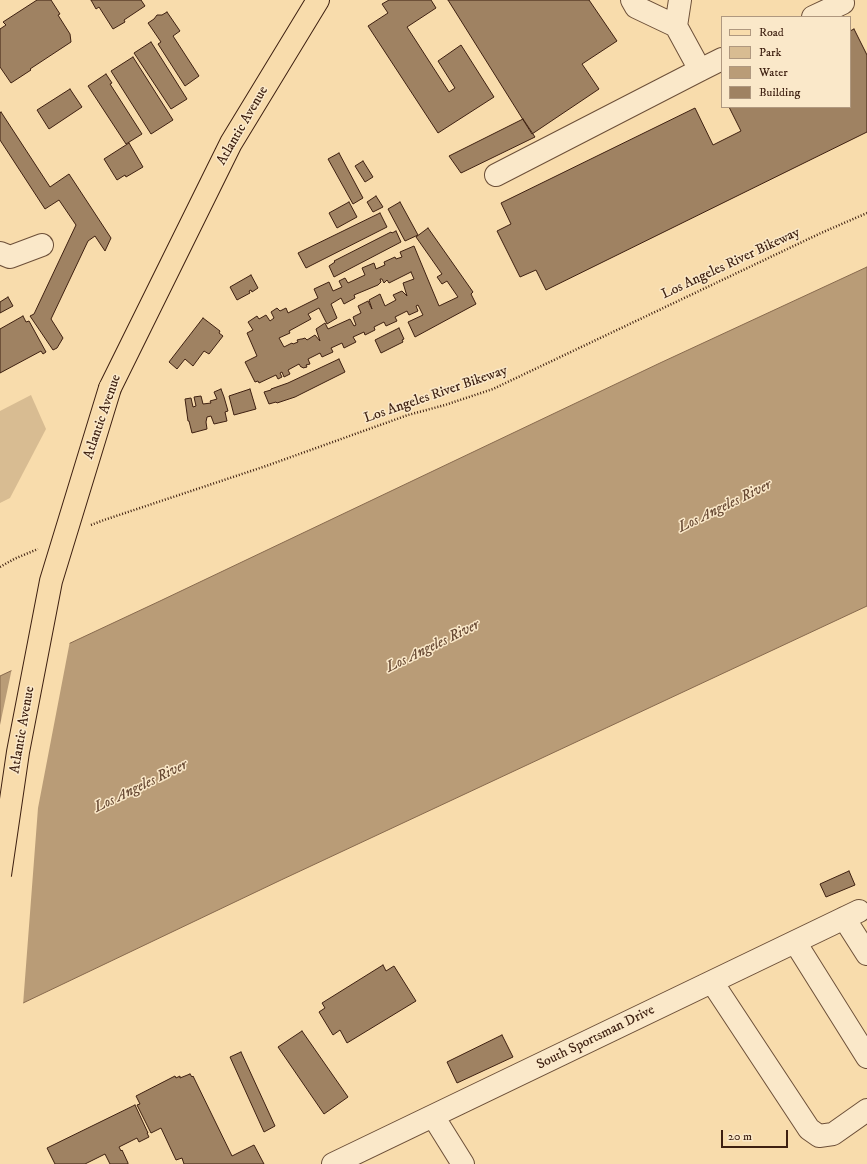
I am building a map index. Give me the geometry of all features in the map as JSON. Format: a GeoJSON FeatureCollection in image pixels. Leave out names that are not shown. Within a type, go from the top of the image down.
{"type":"FeatureCollection","features":[{"type":"Feature","properties":{"kind":"main road","name":"Atlantic Avenue"},"geometry":{"type":"LineString","coordinates":[[0,875],[18,752],[51,581],[110,388],[231,143],[318,0]]}},
{"type":"Feature","properties":{"kind":"street"},"geometry":{"type":"LineString","coordinates":[[632,0],[636,7],[676,26],[700,70]]}},
{"type":"Feature","properties":{"kind":"street"},"geometry":{"type":"LineString","coordinates":[[676,26],[680,0]]}},
{"type":"Feature","properties":{"kind":"street"},"geometry":{"type":"LineString","coordinates":[[815,16],[843,3]]}},
{"type":"Feature","properties":{"kind":"street"},"geometry":{"type":"LineString","coordinates":[[496,174],[721,60]]}},
{"type":"Feature","properties":{"kind":"street"},"geometry":{"type":"LineString","coordinates":[[0,253],[10,257],[42,245]]}},
{"type":"Feature","properties":{"kind":"street","name":"South Sportsman Drive"},"geometry":{"type":"LineString","coordinates":[[333,1164],[851,915],[867,954]]}},
{"type":"Feature","properties":{"kind":"street"},"geometry":{"type":"LineString","coordinates":[[795,942],[867,1057]]}},
{"type":"Feature","properties":{"kind":"street"},"geometry":{"type":"LineString","coordinates":[[712,982],[809,1129],[819,1136],[833,1134],[867,1110]]}},
{"type":"Feature","properties":{"kind":"street"},"geometry":{"type":"LineString","coordinates":[[434,1116],[463,1164]]}},
{"type":"Feature","properties":{"kind":"path","name":"Los Angeles River Bikeway"},"geometry":{"type":"LineString","coordinates":[[90,526],[104,520],[274,464],[408,415],[493,390],[807,239],[867,213]]}},
{"type":"Feature","properties":{"kind":"path"},"geometry":{"type":"LineString","coordinates":[[0,567],[39,548]]}},
{"type":"Feature","properties":{"kind":"green space"},"geometry":{"type":"Polygon","coordinates":[[[31,395],[46,429],[10,498],[0,503],[0,411],[31,395]]]}},
{"type":"Feature","properties":{"kind":"water","name":"Los Angeles River"},"geometry":{"type":"Polygon","coordinates":[[[867,267],[867,606],[281,880],[0,1014],[0,676],[660,363],[867,267]]]}},
{"type":"Feature","properties":{"kind":"pier"},"geometry":{"type":"Polygon","coordinates":[[[70,641],[38,808],[23,1005],[0,1016],[0,725],[12,668],[70,641]]]}},
{"type":"Feature","properties":{"kind":"building"},"geometry":{"type":"Polygon","coordinates":[[[37,0],[51,0],[60,14],[58,15],[70,34],[71,42],[11,83],[0,67],[0,29],[6,25],[3,22],[37,0]]]}},
{"type":"Feature","properties":{"kind":"building"},"geometry":{"type":"Polygon","coordinates":[[[91,0],[141,0],[145,6],[124,20],[125,22],[113,29],[99,7],[96,9],[91,0]]]}},
{"type":"Feature","properties":{"kind":"building"},"geometry":{"type":"Polygon","coordinates":[[[389,0],[431,0],[436,8],[407,27],[449,92],[455,88],[438,61],[461,45],[494,97],[438,133],[368,26],[388,13],[382,4],[389,0]]]}},
{"type":"Feature","properties":{"kind":"building"},"geometry":{"type":"Polygon","coordinates":[[[448,0],[589,0],[617,41],[582,64],[599,89],[532,134],[448,0]]]}},
{"type":"Feature","properties":{"kind":"building"},"geometry":{"type":"Polygon","coordinates":[[[167,12],[180,31],[173,36],[199,76],[185,86],[158,44],[161,42],[148,23],[157,15],[162,15],[167,12]]]}},
{"type":"Feature","properties":{"kind":"building"},"geometry":{"type":"Polygon","coordinates":[[[854,29],[867,55],[867,132],[546,290],[536,270],[520,277],[497,231],[511,224],[501,203],[695,108],[713,145],[741,131],[730,108],[851,108],[851,30],[854,29]]]}},
{"type":"Feature","properties":{"kind":"building"},"geometry":{"type":"Polygon","coordinates":[[[151,42],[187,99],[171,109],[134,53],[151,42]]]}},
{"type":"Feature","properties":{"kind":"building"},"geometry":{"type":"Polygon","coordinates":[[[133,57],[173,120],[151,134],[111,71],[133,57]]]}},
{"type":"Feature","properties":{"kind":"building"},"geometry":{"type":"Polygon","coordinates":[[[106,74],[112,83],[110,84],[142,134],[126,144],[88,86],[106,74]]]}},
{"type":"Feature","properties":{"kind":"building"},"geometry":{"type":"Polygon","coordinates":[[[70,89],[82,107],[49,129],[37,110],[70,89]]]}},
{"type":"Feature","properties":{"kind":"building"},"geometry":{"type":"Polygon","coordinates":[[[1,112],[50,187],[69,174],[111,238],[105,251],[95,236],[88,241],[51,319],[63,338],[57,348],[53,350],[30,316],[34,314],[76,225],[59,200],[45,209],[0,140],[1,112]]]}},
{"type":"Feature","properties":{"kind":"building"},"geometry":{"type":"Polygon","coordinates":[[[523,119],[535,137],[461,173],[449,156],[523,119]]]}},
{"type":"Feature","properties":{"kind":"building"},"geometry":{"type":"Polygon","coordinates":[[[129,143],[143,167],[126,177],[125,175],[117,180],[104,159],[129,143]]]}},
{"type":"Feature","properties":{"kind":"building"},"geometry":{"type":"Polygon","coordinates":[[[339,153],[363,198],[353,204],[328,159],[339,153]]]}},
{"type":"Feature","properties":{"kind":"building"},"geometry":{"type":"Polygon","coordinates":[[[363,161],[373,177],[365,182],[355,166],[363,161]]]}},
{"type":"Feature","properties":{"kind":"building"},"geometry":{"type":"Polygon","coordinates":[[[376,196],[383,207],[373,212],[367,202],[376,196]]]}},
{"type":"Feature","properties":{"kind":"building"},"geometry":{"type":"Polygon","coordinates":[[[349,202],[357,217],[337,228],[329,213],[349,202]]]}},
{"type":"Feature","properties":{"kind":"building"},"geometry":{"type":"Polygon","coordinates":[[[400,202],[418,235],[405,241],[388,209],[400,202]]]}},
{"type":"Feature","properties":{"kind":"building"},"geometry":{"type":"Polygon","coordinates":[[[380,213],[387,227],[306,268],[298,253],[380,213]]]}},
{"type":"Feature","properties":{"kind":"building"},"geometry":{"type":"Polygon","coordinates":[[[428,228],[473,292],[471,294],[476,304],[415,337],[408,322],[423,315],[418,305],[416,306],[418,311],[409,315],[407,311],[395,317],[397,321],[386,326],[384,322],[374,327],[375,330],[365,335],[364,332],[353,337],[356,342],[344,348],[342,343],[331,348],[333,352],[322,357],[320,353],[308,359],[310,364],[306,365],[307,367],[303,368],[299,364],[288,370],[290,374],[284,377],[282,372],[280,373],[282,377],[278,379],[276,375],[259,383],[258,381],[255,382],[245,362],[257,356],[247,333],[253,330],[248,322],[257,316],[259,319],[266,315],[270,321],[274,318],[271,312],[277,308],[280,311],[286,308],[288,313],[318,298],[314,289],[329,282],[333,291],[342,287],[339,281],[345,278],[348,283],[365,275],[362,268],[374,263],[376,269],[385,265],[384,262],[395,257],[396,259],[402,257],[400,252],[414,246],[439,306],[458,297],[447,281],[442,284],[437,277],[442,274],[416,237],[428,228]],[[411,272],[389,283],[387,280],[384,283],[382,279],[380,279],[381,282],[378,285],[354,295],[355,298],[344,304],[341,298],[331,304],[337,318],[327,324],[319,308],[308,314],[311,319],[289,331],[290,333],[279,338],[284,347],[298,342],[297,340],[305,338],[307,340],[315,335],[320,341],[316,329],[325,323],[328,329],[350,319],[354,326],[356,325],[353,317],[361,313],[358,306],[368,301],[372,309],[369,300],[380,294],[385,306],[396,300],[393,295],[402,291],[407,296],[403,283],[414,279],[411,272]]]}},
{"type":"Feature","properties":{"kind":"building"},"geometry":{"type":"Polygon","coordinates":[[[396,231],[401,242],[334,277],[329,266],[335,262],[334,261],[391,232],[396,231]]]}},
{"type":"Feature","properties":{"kind":"building"},"geometry":{"type":"Polygon","coordinates":[[[251,275],[258,288],[252,292],[251,290],[249,291],[250,293],[237,300],[230,287],[251,275]]]}},
{"type":"Feature","properties":{"kind":"building"},"geometry":{"type":"Polygon","coordinates":[[[8,297],[13,306],[0,313],[0,302],[8,297]]]}},
{"type":"Feature","properties":{"kind":"building"},"geometry":{"type":"Polygon","coordinates":[[[23,316],[26,322],[29,321],[46,352],[43,354],[41,351],[0,373],[0,329],[23,316]]]}},
{"type":"Feature","properties":{"kind":"building"},"geometry":{"type":"Polygon","coordinates":[[[203,318],[220,331],[219,333],[223,336],[209,354],[204,351],[193,366],[185,359],[177,369],[169,362],[203,318]]]}},
{"type":"Feature","properties":{"kind":"building"},"geometry":{"type":"Polygon","coordinates":[[[399,328],[404,339],[402,340],[403,342],[381,353],[375,340],[399,328]]]}},
{"type":"Feature","properties":{"kind":"building"},"geometry":{"type":"Polygon","coordinates":[[[339,359],[345,372],[295,397],[269,404],[264,392],[288,383],[339,359]]]}},
{"type":"Feature","properties":{"kind":"building"},"geometry":{"type":"Polygon","coordinates":[[[221,389],[228,411],[225,412],[227,421],[214,424],[211,416],[207,417],[207,429],[192,433],[188,421],[185,399],[191,398],[193,407],[196,406],[194,397],[201,396],[203,404],[211,403],[210,401],[217,399],[214,392],[221,389]]]}},
{"type":"Feature","properties":{"kind":"building"},"geometry":{"type":"Polygon","coordinates":[[[250,389],[256,409],[234,415],[229,396],[250,389]]]}},
{"type":"Feature","properties":{"kind":"building"},"geometry":{"type":"Polygon","coordinates":[[[849,871],[855,885],[826,897],[820,884],[849,871]]]}},
{"type":"Feature","properties":{"kind":"building"},"geometry":{"type":"Polygon","coordinates":[[[383,965],[386,971],[394,966],[416,1001],[347,1043],[340,1030],[333,1035],[319,1012],[325,1008],[322,1003],[383,965]]]}},
{"type":"Feature","properties":{"kind":"building"},"geometry":{"type":"Polygon","coordinates":[[[302,1031],[348,1097],[324,1114],[278,1047],[302,1031]]]}},
{"type":"Feature","properties":{"kind":"building"},"geometry":{"type":"Polygon","coordinates":[[[502,1035],[513,1057],[457,1083],[447,1062],[502,1035]]]}},
{"type":"Feature","properties":{"kind":"building"},"geometry":{"type":"Polygon","coordinates":[[[241,1052],[275,1126],[264,1132],[230,1057],[241,1052]]]}},
{"type":"Feature","properties":{"kind":"building"},"geometry":{"type":"Polygon","coordinates":[[[190,1074],[192,1077],[193,1076],[232,1156],[254,1145],[264,1164],[184,1164],[182,1158],[176,1160],[161,1128],[151,1133],[137,1105],[140,1104],[136,1096],[175,1076],[176,1078],[180,1076],[180,1078],[190,1074]]]}},
{"type":"Feature","properties":{"kind":"building"},"geometry":{"type":"Polygon","coordinates":[[[135,1105],[149,1137],[139,1142],[137,1138],[119,1147],[121,1151],[122,1150],[128,1164],[110,1164],[105,1154],[85,1164],[55,1164],[47,1148],[135,1105]]]}}]}
